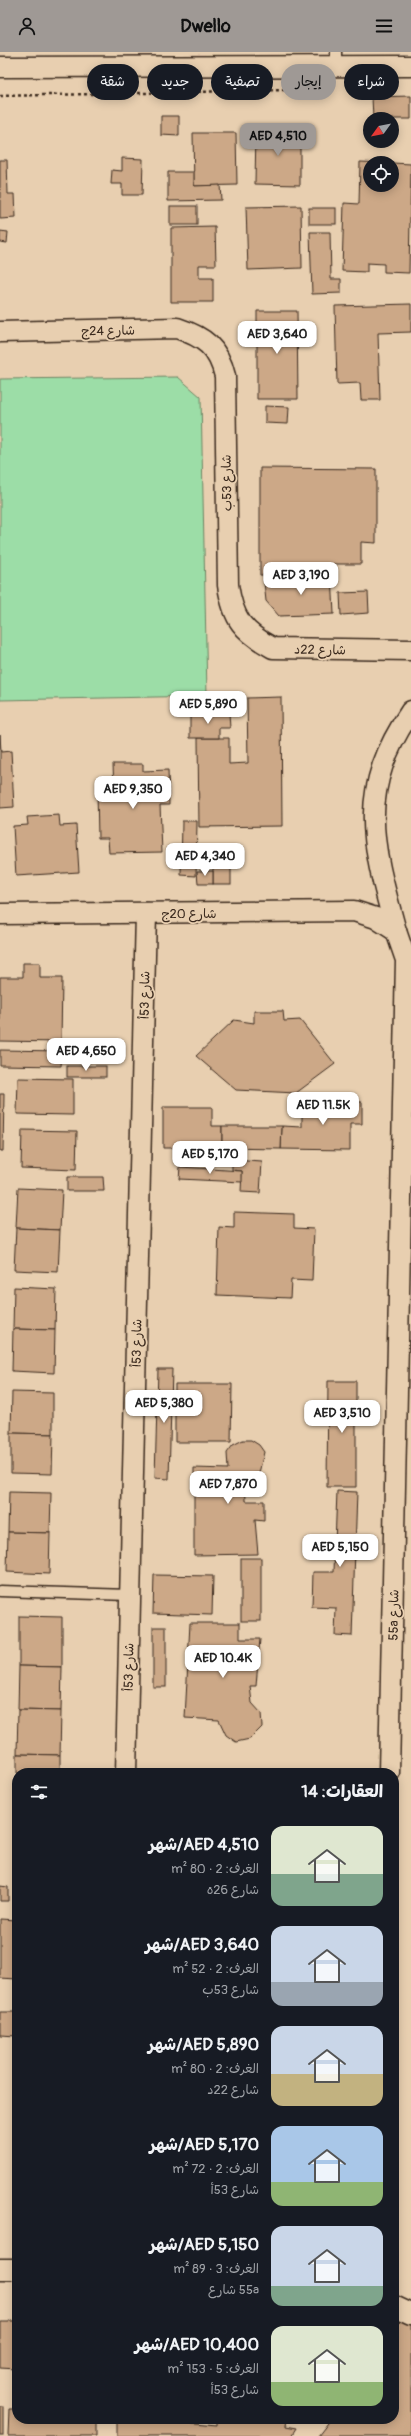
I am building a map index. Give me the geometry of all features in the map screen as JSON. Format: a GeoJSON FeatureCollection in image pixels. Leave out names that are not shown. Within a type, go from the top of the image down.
{"type":"FeatureCollection","features":[{"type":"Feature","properties":{"kind":"street"},"geometry":{"type":"LineString","coordinates":[[0,67],[336,59],[411,66]]}},
{"type":"Feature","properties":{"kind":"street","name":"شارع 24ج"},"geometry":{"type":"LineString","coordinates":[[0,332],[177,328],[195,334],[211,346]]}},
{"type":"Feature","properties":{"kind":"street","name":"شارع 53ب"},"geometry":{"type":"LineString","coordinates":[[211,346],[221,360],[225,376],[228,585],[231,604],[238,621]]}},
{"type":"Feature","properties":{"kind":"street","name":"شارع 22د"},"geometry":{"type":"LineString","coordinates":[[238,621],[254,638],[273,648],[411,650]]}},
{"type":"Feature","properties":{"kind":"street","name":"55a شارع"},"geometry":{"type":"LineString","coordinates":[[389,1768],[406,960],[396,931],[376,854],[373,808],[382,765],[389,746],[411,711]]}},
{"type":"Feature","properties":{"kind":"street","name":"شارع 20ج"},"geometry":{"type":"LineString","coordinates":[[0,914],[354,912],[376,918],[396,931]]}},
{"type":"Feature","properties":{"kind":"street","name":"شارع 53أ"},"geometry":{"type":"LineString","coordinates":[[126,1768],[146,913]]}},
{"type":"Feature","properties":{"kind":"street"},"geometry":{"type":"LineString","coordinates":[[0,2268],[12,2269]]}},
{"type":"Feature","properties":{"kind":"street"},"geometry":{"type":"LineString","coordinates":[[399,2308],[411,2314]]}},
{"type":"Feature","properties":{"kind":"lane"},"geometry":{"type":"LineString","coordinates":[[0,1591],[130,1595]]}},
{"type":"Feature","properties":{"kind":"path"},"geometry":{"type":"LineString","coordinates":[[0,96],[340,89]]}},
{"type":"Feature","properties":{"kind":"green space"},"geometry":{"type":"Polygon","coordinates":[[[178,377],[201,397],[207,696],[0,700],[0,379],[178,377]]]}},
{"type":"Feature","properties":{"kind":"building"},"geometry":{"type":"Polygon","coordinates":[[[399,96],[411,96],[411,119],[399,119],[399,112],[373,112],[372,100],[399,100],[399,96]]]}},
{"type":"Feature","properties":{"kind":"building"},"geometry":{"type":"Polygon","coordinates":[[[161,116],[179,116],[179,136],[161,135],[161,116]]]}},
{"type":"Feature","properties":{"kind":"building"},"geometry":{"type":"Polygon","coordinates":[[[256,129],[300,130],[300,185],[255,184],[256,129]]]}},
{"type":"Feature","properties":{"kind":"building"},"geometry":{"type":"Polygon","coordinates":[[[193,133],[236,133],[237,185],[194,186],[193,133]]]}},
{"type":"Feature","properties":{"kind":"building"},"geometry":{"type":"Polygon","coordinates":[[[122,158],[143,159],[142,195],[122,195],[122,184],[111,184],[112,170],[122,171],[122,158]]]}},
{"type":"Feature","properties":{"kind":"building"},"geometry":{"type":"Polygon","coordinates":[[[0,160],[7,160],[8,194],[15,194],[16,218],[0,219],[0,160]]]}},
{"type":"Feature","properties":{"kind":"building"},"geometry":{"type":"Polygon","coordinates":[[[360,162],[363,162],[363,192],[399,192],[399,163],[411,164],[409,273],[384,272],[384,264],[367,263],[367,272],[342,271],[344,203],[359,204],[360,162]]]}},
{"type":"Feature","properties":{"kind":"building"},"geometry":{"type":"Polygon","coordinates":[[[168,172],[194,172],[194,186],[220,185],[221,200],[168,201],[168,172]]]}},
{"type":"Feature","properties":{"kind":"building"},"geometry":{"type":"Polygon","coordinates":[[[170,206],[197,206],[197,225],[170,225],[170,206]]]}},
{"type":"Feature","properties":{"kind":"building"},"geometry":{"type":"Polygon","coordinates":[[[301,206],[302,268],[248,270],[246,207],[301,206]]]}},
{"type":"Feature","properties":{"kind":"building"},"geometry":{"type":"Polygon","coordinates":[[[309,208],[336,208],[336,224],[309,224],[309,208]]]}},
{"type":"Feature","properties":{"kind":"building"},"geometry":{"type":"Polygon","coordinates":[[[215,227],[216,265],[199,265],[199,278],[213,278],[213,302],[171,302],[171,228],[215,227]]]}},
{"type":"Feature","properties":{"kind":"building"},"geometry":{"type":"Polygon","coordinates":[[[0,231],[8,232],[7,243],[0,242],[0,231]]]}},
{"type":"Feature","properties":{"kind":"building"},"geometry":{"type":"Polygon","coordinates":[[[310,232],[330,232],[331,279],[341,279],[341,293],[312,294],[310,232]]]}},
{"type":"Feature","properties":{"kind":"building"},"geometry":{"type":"Polygon","coordinates":[[[411,304],[411,332],[378,333],[380,400],[361,400],[360,383],[337,384],[335,306],[411,304]]]}},
{"type":"Feature","properties":{"kind":"building"},"geometry":{"type":"Polygon","coordinates":[[[257,311],[297,311],[298,399],[257,399],[257,311]]]}},
{"type":"Feature","properties":{"kind":"building"},"geometry":{"type":"Polygon","coordinates":[[[265,406],[289,407],[288,424],[265,423],[265,406]]]}},
{"type":"Feature","properties":{"kind":"building"},"geometry":{"type":"Polygon","coordinates":[[[260,468],[376,469],[376,543],[361,542],[361,564],[307,564],[307,575],[260,575],[260,468]]]}},
{"type":"Feature","properties":{"kind":"building"},"geometry":{"type":"Polygon","coordinates":[[[332,576],[334,614],[279,616],[266,601],[264,582],[332,576]]]}},
{"type":"Feature","properties":{"kind":"building"},"geometry":{"type":"Polygon","coordinates":[[[368,592],[369,613],[341,615],[340,593],[368,592]]]}},
{"type":"Feature","properties":{"kind":"building"},"geometry":{"type":"Polygon","coordinates":[[[281,697],[282,826],[199,827],[198,738],[229,738],[229,764],[248,763],[247,698],[281,697]]]}},
{"type":"Feature","properties":{"kind":"building"},"geometry":{"type":"Polygon","coordinates":[[[190,713],[229,713],[230,728],[219,728],[219,738],[190,738],[190,713]]]}},
{"type":"Feature","properties":{"kind":"building"},"geometry":{"type":"Polygon","coordinates":[[[0,734],[1,752],[11,751],[14,807],[0,808],[0,734]]]}},
{"type":"Feature","properties":{"kind":"building"},"geometry":{"type":"Polygon","coordinates":[[[113,764],[143,764],[143,771],[168,770],[169,805],[160,805],[162,852],[109,853],[108,838],[98,838],[97,791],[114,790],[113,764]]]}},
{"type":"Feature","properties":{"kind":"building"},"geometry":{"type":"Polygon","coordinates":[[[59,815],[60,826],[76,825],[79,872],[16,876],[13,826],[28,825],[27,817],[59,815]]]}},
{"type":"Feature","properties":{"kind":"building"},"geometry":{"type":"Polygon","coordinates":[[[182,821],[197,821],[196,876],[181,875],[182,821]]]}},
{"type":"Feature","properties":{"kind":"building"},"geometry":{"type":"Polygon","coordinates":[[[213,865],[231,865],[231,884],[213,884],[213,865]]]}},
{"type":"Feature","properties":{"kind":"building"},"geometry":{"type":"Polygon","coordinates":[[[197,871],[213,871],[213,884],[198,884],[197,871]]]}},
{"type":"Feature","properties":{"kind":"building"},"geometry":{"type":"Polygon","coordinates":[[[23,963],[40,963],[40,978],[62,978],[61,1042],[0,1041],[0,977],[23,977],[23,963]]]}},
{"type":"Feature","properties":{"kind":"building"},"geometry":{"type":"Polygon","coordinates":[[[254,1011],[283,1011],[284,1021],[300,1020],[335,1064],[296,1093],[236,1090],[196,1056],[234,1020],[254,1023],[254,1011]]]}},
{"type":"Feature","properties":{"kind":"building"},"geometry":{"type":"Polygon","coordinates":[[[0,1050],[62,1051],[61,1066],[0,1065],[0,1050]]]}},
{"type":"Feature","properties":{"kind":"building"},"geometry":{"type":"Polygon","coordinates":[[[67,1066],[106,1066],[106,1077],[67,1077],[67,1066]]]}},
{"type":"Feature","properties":{"kind":"building"},"geometry":{"type":"Polygon","coordinates":[[[18,1078],[73,1079],[73,1115],[17,1114],[18,1078]]]}},
{"type":"Feature","properties":{"kind":"building"},"geometry":{"type":"Polygon","coordinates":[[[0,1094],[4,1094],[3,1151],[0,1151],[0,1094]]]}},
{"type":"Feature","properties":{"kind":"building"},"geometry":{"type":"Polygon","coordinates":[[[302,1101],[362,1102],[362,1124],[350,1124],[350,1150],[281,1149],[282,1126],[302,1127],[302,1101]]]}},
{"type":"Feature","properties":{"kind":"building"},"geometry":{"type":"Polygon","coordinates":[[[163,1107],[212,1107],[212,1126],[222,1126],[222,1148],[163,1148],[163,1107]]]}},
{"type":"Feature","properties":{"kind":"building"},"geometry":{"type":"Polygon","coordinates":[[[222,1126],[282,1126],[281,1149],[222,1148],[222,1126]]]}},
{"type":"Feature","properties":{"kind":"building"},"geometry":{"type":"Polygon","coordinates":[[[22,1130],[77,1131],[76,1170],[21,1168],[22,1130]]]}},
{"type":"Feature","properties":{"kind":"building"},"geometry":{"type":"Polygon","coordinates":[[[232,1160],[262,1162],[260,1193],[241,1192],[242,1171],[232,1170],[232,1160]]]}},
{"type":"Feature","properties":{"kind":"building"},"geometry":{"type":"Polygon","coordinates":[[[180,1167],[242,1171],[242,1182],[179,1179],[180,1167]]]}},
{"type":"Feature","properties":{"kind":"building"},"geometry":{"type":"Polygon","coordinates":[[[67,1177],[103,1177],[104,1191],[67,1191],[67,1177]]]}},
{"type":"Feature","properties":{"kind":"building"},"geometry":{"type":"Polygon","coordinates":[[[18,1188],[62,1190],[60,1230],[16,1228],[18,1188]]]}},
{"type":"Feature","properties":{"kind":"building"},"geometry":{"type":"Polygon","coordinates":[[[234,1212],[294,1214],[294,1228],[314,1229],[312,1281],[291,1280],[290,1298],[217,1295],[219,1227],[234,1228],[234,1212]]]}},
{"type":"Feature","properties":{"kind":"building"},"geometry":{"type":"Polygon","coordinates":[[[16,1228],[60,1230],[58,1272],[14,1270],[16,1228]]]}},
{"type":"Feature","properties":{"kind":"building"},"geometry":{"type":"Polygon","coordinates":[[[14,1287],[56,1289],[55,1330],[13,1329],[14,1287]]]}},
{"type":"Feature","properties":{"kind":"building"},"geometry":{"type":"Polygon","coordinates":[[[13,1329],[55,1330],[54,1373],[12,1371],[13,1329]]]}},
{"type":"Feature","properties":{"kind":"building"},"geometry":{"type":"Polygon","coordinates":[[[158,1369],[172,1369],[169,1479],[155,1478],[158,1369]]]}},
{"type":"Feature","properties":{"kind":"building"},"geometry":{"type":"Polygon","coordinates":[[[328,1381],[356,1381],[356,1487],[327,1487],[328,1381]]]}},
{"type":"Feature","properties":{"kind":"building"},"geometry":{"type":"Polygon","coordinates":[[[175,1384],[232,1384],[231,1442],[175,1442],[175,1384]]]}},
{"type":"Feature","properties":{"kind":"building"},"geometry":{"type":"Polygon","coordinates":[[[12,1392],[53,1393],[53,1434],[11,1433],[12,1392]]]}},
{"type":"Feature","properties":{"kind":"building"},"geometry":{"type":"Polygon","coordinates":[[[11,1433],[53,1434],[52,1474],[11,1473],[11,1433]]]}},
{"type":"Feature","properties":{"kind":"building"},"geometry":{"type":"Polygon","coordinates":[[[243,1440],[251,1440],[259,1445],[264,1452],[259,1473],[245,1474],[246,1501],[264,1501],[264,1521],[255,1520],[258,1554],[194,1555],[194,1468],[228,1469],[227,1453],[233,1445],[243,1440]]]}},
{"type":"Feature","properties":{"kind":"building"},"geometry":{"type":"Polygon","coordinates":[[[337,1491],[357,1492],[352,1636],[335,1635],[336,1608],[312,1607],[313,1572],[334,1572],[337,1491]]]}},
{"type":"Feature","properties":{"kind":"building"},"geometry":{"type":"Polygon","coordinates":[[[9,1492],[51,1493],[50,1533],[8,1532],[9,1492]]]}},
{"type":"Feature","properties":{"kind":"building"},"geometry":{"type":"Polygon","coordinates":[[[8,1532],[50,1533],[49,1574],[7,1572],[8,1532]]]}},
{"type":"Feature","properties":{"kind":"building"},"geometry":{"type":"Polygon","coordinates":[[[241,1558],[261,1558],[261,1621],[241,1621],[241,1558]]]}},
{"type":"Feature","properties":{"kind":"building"},"geometry":{"type":"Polygon","coordinates":[[[154,1575],[213,1576],[212,1615],[153,1613],[154,1575]]]}},
{"type":"Feature","properties":{"kind":"building"},"geometry":{"type":"Polygon","coordinates":[[[19,1616],[62,1617],[62,1667],[19,1666],[19,1616]]]}},
{"type":"Feature","properties":{"kind":"building"},"geometry":{"type":"Polygon","coordinates":[[[190,1623],[240,1623],[240,1639],[260,1639],[256,1686],[250,1686],[252,1703],[261,1713],[262,1727],[250,1739],[236,1742],[226,1735],[219,1720],[185,1718],[190,1623]]]}},
{"type":"Feature","properties":{"kind":"building"},"geometry":{"type":"Polygon","coordinates":[[[153,1627],[166,1627],[166,1687],[153,1687],[153,1627]]]}},
{"type":"Feature","properties":{"kind":"building"},"geometry":{"type":"Polygon","coordinates":[[[19,1666],[62,1667],[61,1711],[18,1710],[19,1666]]]}},
{"type":"Feature","properties":{"kind":"building"},"geometry":{"type":"Polygon","coordinates":[[[18,1710],[61,1711],[60,1755],[17,1754],[18,1710]]]}},
{"type":"Feature","properties":{"kind":"building"},"geometry":{"type":"Polygon","coordinates":[[[17,1754],[60,1755],[60,1768],[17,1768],[17,1754]]]}},
{"type":"Feature","properties":{"kind":"building"},"geometry":{"type":"Polygon","coordinates":[[[0,1886],[8,1887],[8,1901],[0,1901],[0,1886]]]}},
{"type":"Feature","properties":{"kind":"building"},"geometry":{"type":"Polygon","coordinates":[[[0,1919],[12,1920],[12,1979],[0,1978],[0,1919]]]}},
{"type":"Feature","properties":{"kind":"building"},"geometry":{"type":"Polygon","coordinates":[[[0,2012],[12,2012],[12,2036],[0,2035],[0,2012]]]}},
{"type":"Feature","properties":{"kind":"building"},"geometry":{"type":"Polygon","coordinates":[[[0,2321],[12,2321],[12,2369],[0,2368],[0,2321]]]}},
{"type":"Feature","properties":{"kind":"building"},"geometry":{"type":"Polygon","coordinates":[[[399,2321],[411,2322],[411,2436],[318,2436],[327,2424],[399,2424],[399,2321]]]}},
{"type":"Feature","properties":{"kind":"building"},"geometry":{"type":"Polygon","coordinates":[[[0,2406],[3,2406],[3,2436],[0,2436],[0,2406]]]}},
{"type":"Feature","properties":{"kind":"building"},"geometry":{"type":"Polygon","coordinates":[[[9,2409],[12,2409],[12,2424],[96,2424],[96,2436],[8,2436],[9,2409]]]}},
{"type":"Feature","properties":{"kind":"building"},"geometry":{"type":"Polygon","coordinates":[[[117,2424],[286,2424],[286,2426],[297,2428],[292,2436],[117,2436],[117,2424]]]}}]}
